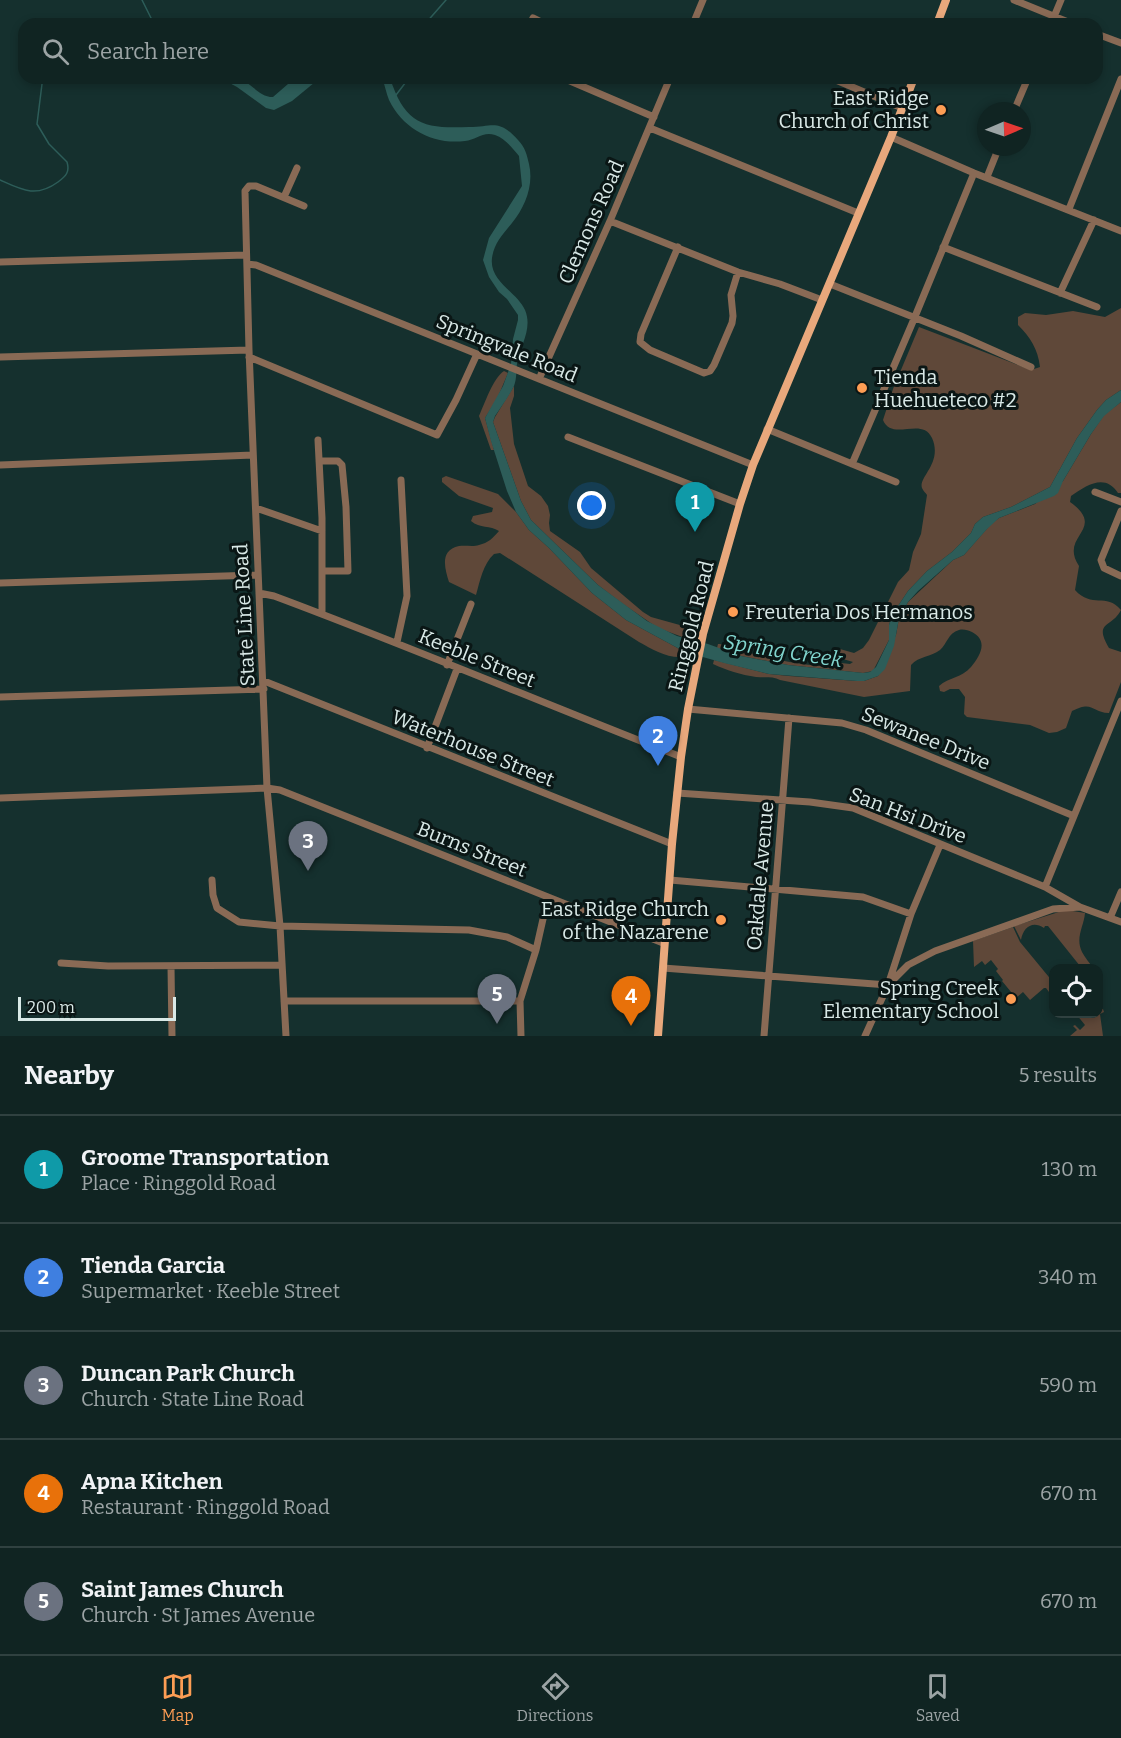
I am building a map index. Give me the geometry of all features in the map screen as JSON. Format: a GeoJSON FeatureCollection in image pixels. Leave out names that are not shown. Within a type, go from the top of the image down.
{"type":"FeatureCollection","features":[{"type":"Feature","properties":{"kind":"main road"},"geometry":{"type":"LineString","coordinates":[[938,18],[945,0]]}},
{"type":"Feature","properties":{"kind":"main road","name":"Ringgold Road"},"geometry":{"type":"LineString","coordinates":[[658,1036],[663,943],[677,793],[688,709],[703,634],[753,465],[912,84]]}},
{"type":"Feature","properties":{"kind":"street"},"geometry":{"type":"LineString","coordinates":[[699,18],[704,0]]}},
{"type":"Feature","properties":{"kind":"street"},"geometry":{"type":"LineString","coordinates":[[1014,0],[1049,18]]}},
{"type":"Feature","properties":{"kind":"street"},"geometry":{"type":"LineString","coordinates":[[1054,18],[1061,0]]}},
{"type":"Feature","properties":{"kind":"street"},"geometry":{"type":"LineString","coordinates":[[1103,36],[1121,44]]}},
{"type":"Feature","properties":{"kind":"street"},"geometry":{"type":"LineString","coordinates":[[1069,209],[1121,80]]}},
{"type":"Feature","properties":{"kind":"street"},"geometry":{"type":"LineString","coordinates":[[577,84],[654,117]]}},
{"type":"Feature","properties":{"kind":"street","name":"Clemons Road"},"geometry":{"type":"LineString","coordinates":[[539,379],[610,222],[666,84]]}},
{"type":"Feature","properties":{"kind":"street"},"geometry":{"type":"LineString","coordinates":[[845,84],[902,108]]}},
{"type":"Feature","properties":{"kind":"street"},"geometry":{"type":"LineString","coordinates":[[1018,102],[1025,84]]}},
{"type":"Feature","properties":{"kind":"street"},"geometry":{"type":"LineString","coordinates":[[650,128],[858,213]]}},
{"type":"Feature","properties":{"kind":"street"},"geometry":{"type":"LineString","coordinates":[[891,137],[974,173],[1121,231]]}},
{"type":"Feature","properties":{"kind":"street"},"geometry":{"type":"LineString","coordinates":[[987,177],[995,156]]}},
{"type":"Feature","properties":{"kind":"street"},"geometry":{"type":"LineString","coordinates":[[297,168],[284,198],[304,206]]}},
{"type":"Feature","properties":{"kind":"street"},"geometry":{"type":"LineString","coordinates":[[852,464],[974,173]]}},
{"type":"Feature","properties":{"kind":"street","name":"State Line Road"},"geometry":{"type":"LineString","coordinates":[[284,198],[256,186],[249,186],[245,191],[249,353],[267,788],[280,926],[286,1036]]}},
{"type":"Feature","properties":{"kind":"street"},"geometry":{"type":"LineString","coordinates":[[1060,293],[1094,220]]}},
{"type":"Feature","properties":{"kind":"street"},"geometry":{"type":"LineString","coordinates":[[610,222],[678,247],[738,273],[780,284],[822,300]]}},
{"type":"Feature","properties":{"kind":"street"},"geometry":{"type":"LineString","coordinates":[[678,247],[641,334],[640,342],[650,350],[704,374],[714,365],[732,323],[731,295],[738,273]]}},
{"type":"Feature","properties":{"kind":"street"},"geometry":{"type":"LineString","coordinates":[[943,247],[1097,307]]}},
{"type":"Feature","properties":{"kind":"street"},"geometry":{"type":"LineString","coordinates":[[0,262],[246,255]]}},
{"type":"Feature","properties":{"kind":"street","name":"Springvale Road"},"geometry":{"type":"LineString","coordinates":[[247,264],[256,265],[753,465]]}},
{"type":"Feature","properties":{"kind":"street"},"geometry":{"type":"LineString","coordinates":[[830,284],[961,336],[1031,367]]}},
{"type":"Feature","properties":{"kind":"street"},"geometry":{"type":"LineString","coordinates":[[0,357],[249,353],[436,435],[456,400],[477,354]]}},
{"type":"Feature","properties":{"kind":"street"},"geometry":{"type":"LineString","coordinates":[[767,429],[896,482]]}},
{"type":"Feature","properties":{"kind":"street"},"geometry":{"type":"LineString","coordinates":[[568,437],[740,504]]}},
{"type":"Feature","properties":{"kind":"street"},"geometry":{"type":"LineString","coordinates":[[318,440],[322,518],[322,614]]}},
{"type":"Feature","properties":{"kind":"street"},"geometry":{"type":"LineString","coordinates":[[0,465],[253,454]]}},
{"type":"Feature","properties":{"kind":"street"},"geometry":{"type":"LineString","coordinates":[[319,461],[338,461],[342,465],[346,507],[348,571],[323,571]]}},
{"type":"Feature","properties":{"kind":"street"},"geometry":{"type":"LineString","coordinates":[[397,642],[407,596],[401,480]]}},
{"type":"Feature","properties":{"kind":"street"},"geometry":{"type":"LineString","coordinates":[[1095,492],[1121,502]]}},
{"type":"Feature","properties":{"kind":"street"},"geometry":{"type":"LineString","coordinates":[[256,508],[322,531]]}},
{"type":"Feature","properties":{"kind":"street"},"geometry":{"type":"LineString","coordinates":[[1121,511],[1101,561],[1104,568],[1121,576]]}},
{"type":"Feature","properties":{"kind":"street"},"geometry":{"type":"LineString","coordinates":[[309,527],[322,518]]}},
{"type":"Feature","properties":{"kind":"street"},"geometry":{"type":"LineString","coordinates":[[0,583],[258,575]]}},
{"type":"Feature","properties":{"kind":"street","name":"Keeble Street"},"geometry":{"type":"LineString","coordinates":[[259,593],[274,596],[397,642],[447,665],[681,758]]}},
{"type":"Feature","properties":{"kind":"street"},"geometry":{"type":"LineString","coordinates":[[447,665],[471,604]]}},
{"type":"Feature","properties":{"kind":"street"},"geometry":{"type":"LineString","coordinates":[[427,748],[457,669]]}},
{"type":"Feature","properties":{"kind":"street"},"geometry":{"type":"LineString","coordinates":[[0,697],[264,685]]}},
{"type":"Feature","properties":{"kind":"street","name":"Waterhouse Street"},"geometry":{"type":"LineString","coordinates":[[264,685],[672,844]]}},
{"type":"Feature","properties":{"kind":"street"},"geometry":{"type":"LineString","coordinates":[[1045,887],[1121,701]]}},
{"type":"Feature","properties":{"kind":"street","name":"Sewanee Drive"},"geometry":{"type":"LineString","coordinates":[[688,709],[842,723],[866,730],[1074,816]]}},
{"type":"Feature","properties":{"kind":"street","name":"Oakdale Avenue"},"geometry":{"type":"LineString","coordinates":[[764,1036],[789,718]]}},
{"type":"Feature","properties":{"kind":"street","name":"Burns Street"},"geometry":{"type":"LineString","coordinates":[[0,798],[267,788],[280,790],[663,943]]}},
{"type":"Feature","properties":{"kind":"street","name":"San Hsi Drive"},"geometry":{"type":"LineString","coordinates":[[677,793],[832,804],[853,808],[1045,887],[1080,907],[1121,922]]}},
{"type":"Feature","properties":{"kind":"street"},"geometry":{"type":"LineString","coordinates":[[865,1036],[888,985],[911,914],[940,845]]}},
{"type":"Feature","properties":{"kind":"street"},"geometry":{"type":"LineString","coordinates":[[212,880],[217,908],[239,922],[280,926],[469,930],[507,937],[536,950]]}},
{"type":"Feature","properties":{"kind":"street"},"geometry":{"type":"LineString","coordinates":[[670,880],[863,897],[911,914]]}},
{"type":"Feature","properties":{"kind":"street"},"geometry":{"type":"LineString","coordinates":[[1110,918],[1121,892]]}},
{"type":"Feature","properties":{"kind":"street"},"geometry":{"type":"LineString","coordinates":[[520,1036],[520,1001],[549,897]]}},
{"type":"Feature","properties":{"kind":"street"},"geometry":{"type":"LineString","coordinates":[[663,968],[888,985],[908,965],[935,951],[1053,909],[1080,907]]}},
{"type":"Feature","properties":{"kind":"street"},"geometry":{"type":"LineString","coordinates":[[61,963],[108,966],[282,965]]}},
{"type":"Feature","properties":{"kind":"street"},"geometry":{"type":"LineString","coordinates":[[171,966],[172,1036]]}},
{"type":"Feature","properties":{"kind":"street"},"geometry":{"type":"LineString","coordinates":[[285,1001],[520,1001]]}},
{"type":"Feature","properties":{"kind":"shaded area"},"geometry":{"type":"Polygon","coordinates":[[[1121,308],[1121,390],[1106,400],[1097,410],[1077,438],[1050,487],[1011,507],[983,517],[952,552],[927,571],[908,591],[892,615],[889,640],[873,671],[863,673],[788,665],[741,656],[717,648],[720,644],[776,659],[833,667],[841,663],[853,662],[843,659],[836,653],[836,650],[854,653],[863,648],[869,640],[898,582],[909,570],[913,552],[921,534],[927,495],[922,489],[923,479],[935,455],[932,438],[927,432],[914,428],[893,429],[883,420],[893,389],[919,327],[1031,370],[1040,367],[1039,361],[1033,344],[1018,325],[1018,317],[1025,313],[1046,315],[1073,311],[1105,317],[1121,308]]]}},
{"type":"Feature","properties":{"kind":"shaded area"},"geometry":{"type":"Polygon","coordinates":[[[504,371],[508,373],[497,399],[485,418],[494,450],[491,450],[479,416],[493,385],[504,371]]]}},
{"type":"Feature","properties":{"kind":"shaded area"},"geometry":{"type":"Polygon","coordinates":[[[514,386],[510,408],[514,444],[528,486],[541,496],[548,506],[550,531],[580,552],[591,568],[643,612],[651,617],[687,627],[688,639],[658,628],[623,604],[598,585],[531,520],[521,501],[493,422],[514,386]]]}},
{"type":"Feature","properties":{"kind":"shaded area"},"geometry":{"type":"Polygon","coordinates":[[[1121,402],[1121,493],[1107,483],[1096,483],[1071,496],[1070,502],[1080,511],[1084,519],[1082,531],[1074,549],[1079,566],[1075,590],[1087,599],[1110,602],[1121,610],[1103,629],[1109,648],[1121,652],[1121,682],[1109,713],[1088,707],[1079,708],[1072,711],[1066,728],[1049,733],[1030,725],[967,717],[964,714],[965,697],[959,689],[944,692],[940,691],[939,686],[967,671],[980,653],[982,644],[980,640],[972,632],[964,630],[952,634],[940,650],[911,665],[910,691],[864,697],[774,678],[745,675],[713,664],[714,660],[769,674],[857,681],[878,676],[896,635],[899,618],[908,602],[953,560],[964,555],[991,524],[999,518],[1035,504],[1063,481],[1104,415],[1121,402]]]}},
{"type":"Feature","properties":{"kind":"shaded area"},"geometry":{"type":"Polygon","coordinates":[[[446,476],[498,494],[516,512],[529,530],[592,593],[626,620],[685,652],[682,657],[665,655],[639,642],[500,553],[494,554],[487,563],[476,595],[449,582],[445,561],[448,551],[459,546],[485,543],[499,531],[471,521],[473,516],[492,512],[493,508],[459,496],[442,482],[442,478],[446,476]]]}},
{"type":"Feature","properties":{"kind":"shaded area"},"geometry":{"type":"Polygon","coordinates":[[[1062,911],[1085,913],[1079,942],[1083,954],[1090,964],[1078,964],[1048,926],[1044,928],[1036,925],[1029,926],[1021,940],[1014,926],[1062,911]]]}},
{"type":"Feature","properties":{"kind":"shaded area"},"geometry":{"type":"Polygon","coordinates":[[[1013,927],[1020,942],[1049,977],[1049,992],[1044,988],[1030,1000],[1023,992],[1016,998],[1002,981],[996,971],[998,969],[991,960],[985,965],[982,961],[974,967],[973,941],[1013,927]]]}},
{"type":"Feature","properties":{"kind":"shaded area"},"geometry":{"type":"Polygon","coordinates":[[[1079,1018],[1101,1018],[1103,1036],[1070,1036],[1077,1030],[1073,1026],[1075,1025],[1080,1030],[1085,1025],[1079,1018]]]}},
{"type":"Feature","properties":{"kind":"water"},"geometry":{"type":"Polygon","coordinates":[[[231,84],[248,84],[263,95],[273,97],[288,84],[313,84],[292,101],[274,110],[266,108],[231,84]]]}},
{"type":"Feature","properties":{"kind":"water"},"geometry":{"type":"Polygon","coordinates":[[[384,84],[392,84],[409,114],[428,125],[439,127],[500,126],[511,133],[524,148],[530,172],[529,188],[517,217],[497,243],[492,266],[499,280],[525,310],[528,324],[517,363],[514,386],[493,422],[521,501],[531,520],[598,585],[647,621],[677,636],[741,656],[788,665],[870,672],[876,667],[889,640],[892,615],[908,591],[927,571],[952,552],[983,517],[1011,507],[1050,487],[1077,438],[1097,410],[1106,400],[1121,390],[1121,402],[1104,416],[1091,434],[1058,493],[999,518],[964,555],[953,560],[908,602],[899,618],[894,646],[885,669],[878,676],[857,681],[769,674],[685,652],[626,620],[592,593],[529,530],[516,512],[507,491],[485,418],[503,386],[511,364],[518,315],[489,277],[483,260],[489,238],[522,186],[519,156],[499,136],[491,134],[453,142],[420,133],[402,119],[389,100],[384,84]]]}},
{"type":"Feature","properties":{"kind":"waterway"},"geometry":{"type":"LineString","coordinates":[[142,0],[151,18]]}},
{"type":"Feature","properties":{"kind":"waterway"},"geometry":{"type":"LineString","coordinates":[[430,18],[446,0]]}},
{"type":"Feature","properties":{"kind":"waterway","name":"Spring Creek"},"geometry":{"type":"LineString","coordinates":[[0,180],[22,189],[36,191],[50,187],[67,174],[67,162],[49,144],[37,124],[42,84]]}},
{"type":"Feature","properties":{"kind":"waterway"},"geometry":{"type":"LineString","coordinates":[[396,95],[404,84]]}},
{"type":"Feature","properties":{"kind":"place","name":"East Ridge Church of Christ"},"geometry":{"type":"Point","coordinates":[941,110]}},
{"type":"Feature","properties":{"kind":"place","name":"Tienda Huehueteco #2"},"geometry":{"type":"Point","coordinates":[862,388]}},
{"type":"Feature","properties":{"kind":"place","name":"Groome Transportation"},"geometry":{"type":"Point","coordinates":[695,532]}},
{"type":"Feature","properties":{"kind":"place","name":"Freuteria Dos Hermanos"},"geometry":{"type":"Point","coordinates":[733,612]}},
{"type":"Feature","properties":{"kind":"place","name":"Tienda Garcia"},"geometry":{"type":"Point","coordinates":[658,766]}},
{"type":"Feature","properties":{"kind":"place","name":"Duncan Park Church"},"geometry":{"type":"Point","coordinates":[308,871]}},
{"type":"Feature","properties":{"kind":"place","name":"East Ridge Church of the Nazarene"},"geometry":{"type":"Point","coordinates":[721,920]}},
{"type":"Feature","properties":{"kind":"place","name":"Spring Creek Elementary School"},"geometry":{"type":"Point","coordinates":[1011,999]}},
{"type":"Feature","properties":{"kind":"place","name":"Saint James Church"},"geometry":{"type":"Point","coordinates":[497,1024]}},
{"type":"Feature","properties":{"kind":"place","name":"Apna Kitchen"},"geometry":{"type":"Point","coordinates":[631,1026]}}]}
